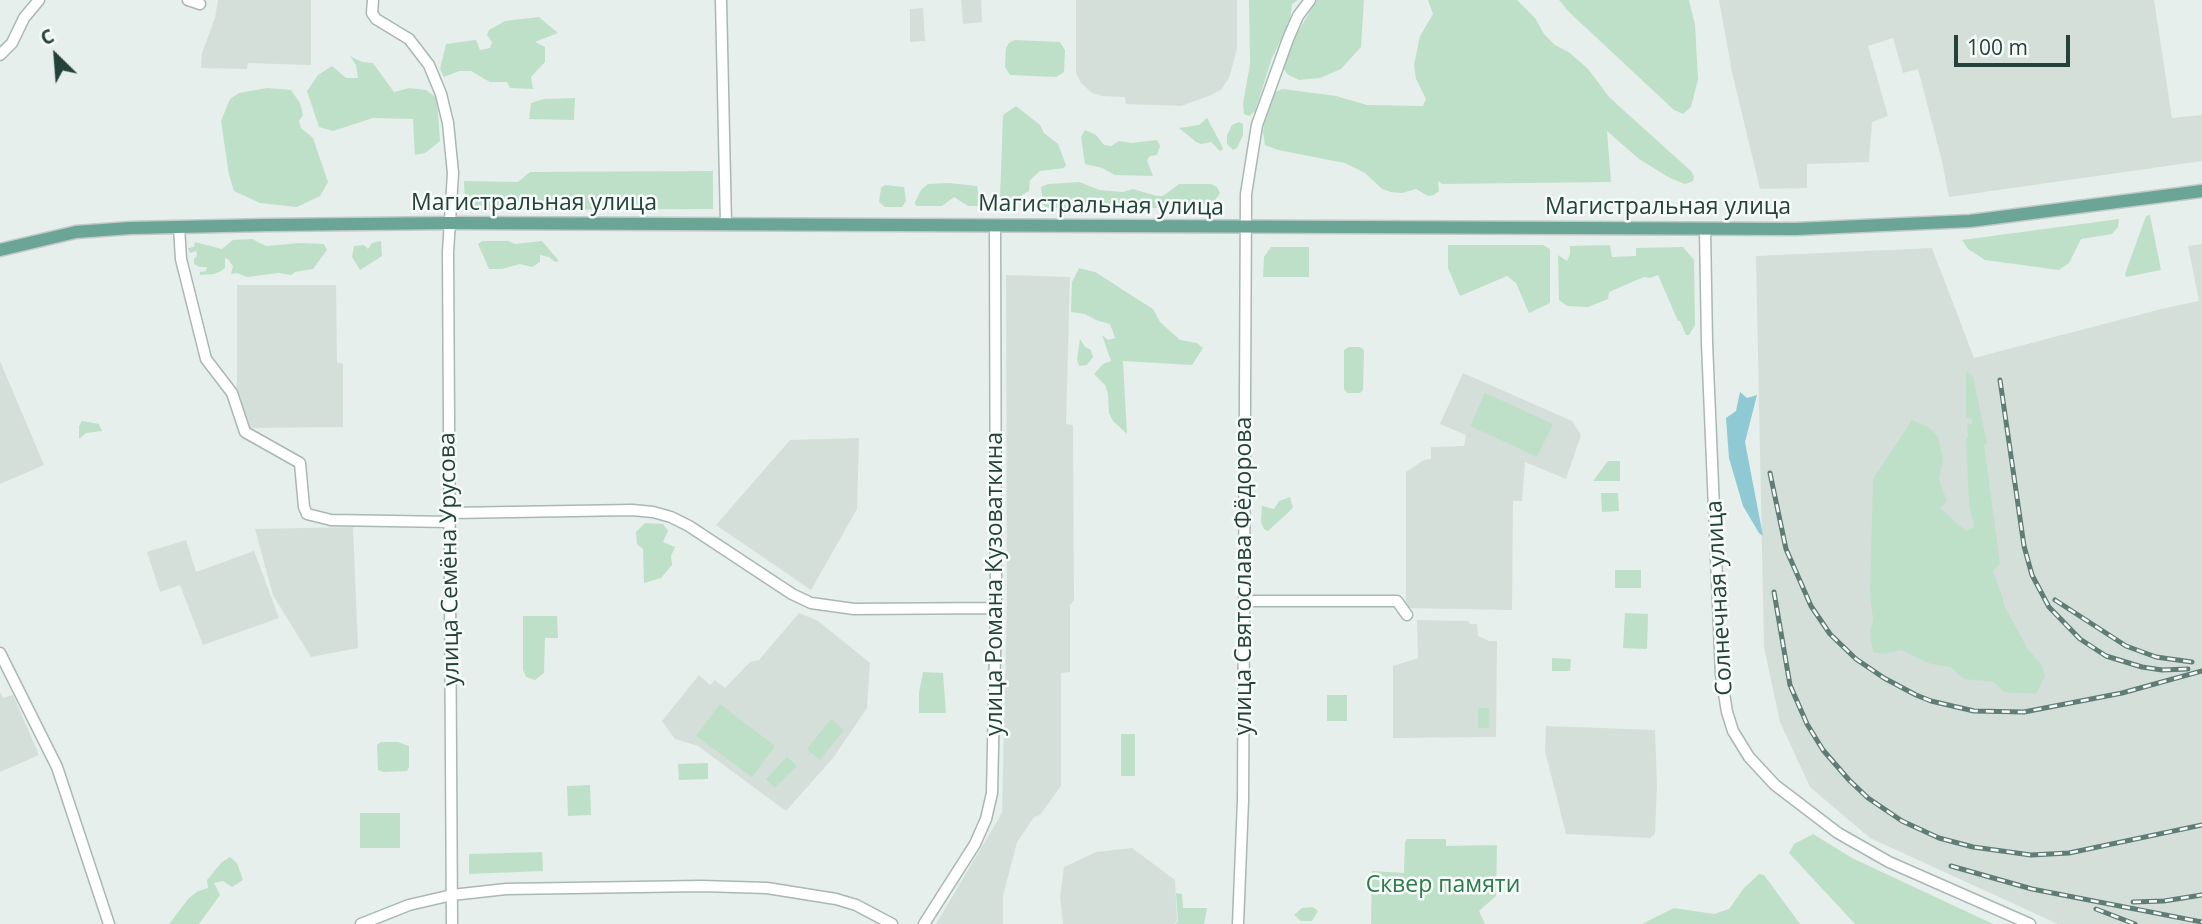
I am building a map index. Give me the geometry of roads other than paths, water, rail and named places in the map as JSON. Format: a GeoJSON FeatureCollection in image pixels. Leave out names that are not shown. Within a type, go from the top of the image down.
{"type":"FeatureCollection","features":[{"type":"Feature","properties":{"kind":"main road","name":"Магистральная улица"},"geometry":{"type":"LineString","coordinates":[[0,250],[76,232],[179,227],[450,223],[1796,229],[1941,223],[2202,191]]}},
{"type":"Feature","properties":{"kind":"street"},"geometry":{"type":"LineString","coordinates":[[0,55],[12,43],[24,18],[40,0]]}},
{"type":"Feature","properties":{"kind":"street","name":"улица Семёна Урусова"},"geometry":{"type":"LineString","coordinates":[[373,0],[374,16],[404,36],[418,49],[429,65],[442,94],[449,123],[453,173],[447,284],[452,894]]}},
{"type":"Feature","properties":{"kind":"street"},"geometry":{"type":"LineString","coordinates":[[721,0],[726,224]]}},
{"type":"Feature","properties":{"kind":"street","name":"улица Святослава Фёдорова"},"geometry":{"type":"LineString","coordinates":[[1238,924],[1243,800],[1246,228],[1249,169],[1257,125],[1287,39],[1298,16],[1310,0]]}},
{"type":"Feature","properties":{"kind":"street","name":"улица Романа Кузоваткина"},"geometry":{"type":"LineString","coordinates":[[924,924],[971,850],[990,804],[993,783],[996,608],[995,226]]}},
{"type":"Feature","properties":{"kind":"street"},"geometry":{"type":"LineString","coordinates":[[179,227],[181,258],[206,359],[232,393],[246,432],[300,463],[307,514],[343,521],[632,510],[653,512],[689,526],[792,594],[822,606],[854,609],[996,608]]}},
{"type":"Feature","properties":{"kind":"street","name":"Солнечная улица"},"geometry":{"type":"LineString","coordinates":[[1705,229],[1721,676],[1733,731],[1749,757],[1775,785],[1838,833],[1889,862],[2030,924]]}},
{"type":"Feature","properties":{"kind":"street"},"geometry":{"type":"LineString","coordinates":[[1244,601],[1397,601],[1407,615]]}},
{"type":"Feature","properties":{"kind":"street"},"geometry":{"type":"LineString","coordinates":[[0,653],[57,767],[110,924]]}},
{"type":"Feature","properties":{"kind":"street"},"geometry":{"type":"LineString","coordinates":[[361,924],[410,905],[452,894],[561,887],[767,888],[836,899],[856,905],[892,924]]}},
{"type":"Feature","properties":{"kind":"street"},"geometry":{"type":"LineString","coordinates":[[452,894],[452,924]]}},
{"type":"Feature","properties":{"kind":"water"},"geometry":{"type":"Polygon","coordinates":[[[1740,392],[1747,398],[1757,395],[1745,442],[1763,536],[1743,506],[1729,458],[1726,418],[1736,411],[1740,392]]]}},
{"type":"Feature","properties":{"kind":"railway"},"geometry":{"type":"LineString","coordinates":[[2000,380],[2024,546],[2032,575],[2049,607],[2080,639],[2106,656],[2142,667],[2162,670],[2188,669]]}},
{"type":"Feature","properties":{"kind":"railway"},"geometry":{"type":"LineString","coordinates":[[1770,473],[1786,549],[1811,606],[1830,634],[1856,659],[1916,695],[1974,711],[2024,712],[2122,693],[2202,671]]}},
{"type":"Feature","properties":{"kind":"railway"},"geometry":{"type":"LineString","coordinates":[[1774,592],[1790,685],[1807,724],[1823,750],[1849,780],[1868,798],[1902,821],[1939,838],[1973,847],[2031,855],[2069,853],[2202,825]]}},
{"type":"Feature","properties":{"kind":"railway"},"geometry":{"type":"LineString","coordinates":[[2055,600],[2126,646],[2156,657],[2192,662]]}},
{"type":"Feature","properties":{"kind":"railway"},"geometry":{"type":"LineString","coordinates":[[1951,866],[2032,889],[2202,922]]}},
{"type":"Feature","properties":{"kind":"railway"},"geometry":{"type":"LineString","coordinates":[[2133,902],[2164,901],[2202,895]]}},
{"type":"Feature","properties":{"kind":"railway"},"geometry":{"type":"LineString","coordinates":[[2096,909],[2135,924]]}},
{"type":"Feature","properties":{"kind":"park label","name":"Сквер памяти"},"geometry":{"type":"Point","coordinates":[1443,885]}}]}
